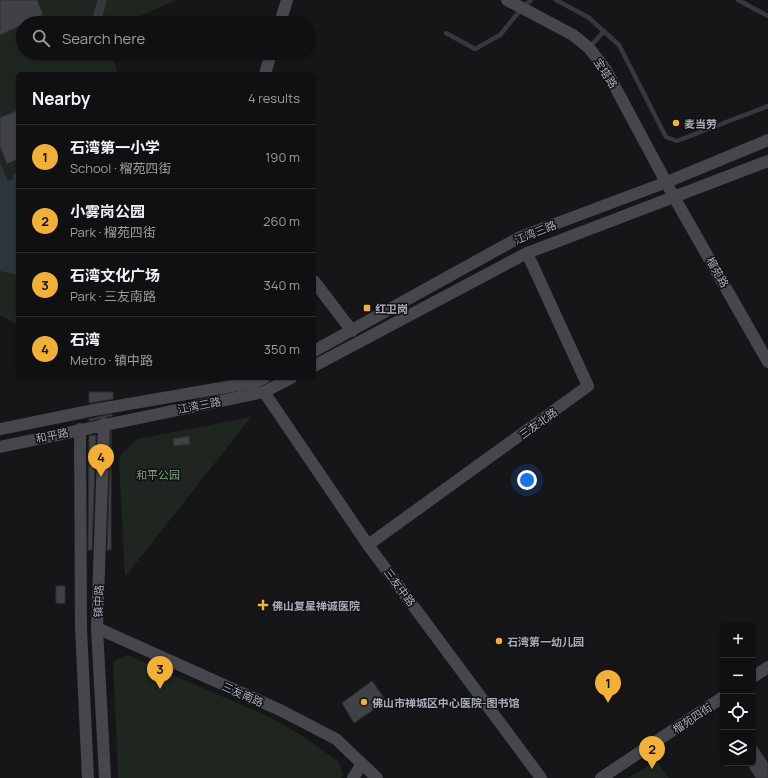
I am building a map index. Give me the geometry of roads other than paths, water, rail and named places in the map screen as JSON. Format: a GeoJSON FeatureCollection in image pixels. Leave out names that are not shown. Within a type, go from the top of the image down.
{"type":"FeatureCollection","features":[{"type":"Feature","properties":{"kind":"main road"},"geometry":{"type":"LineString","coordinates":[[282,16],[287,0]]}},
{"type":"Feature","properties":{"kind":"main road","name":"宝塔路"},"geometry":{"type":"LineString","coordinates":[[507,0],[527,4],[573,35],[589,48],[606,70],[667,182]]}},
{"type":"Feature","properties":{"kind":"main road"},"geometry":{"type":"LineString","coordinates":[[266,72],[269,60]]}},
{"type":"Feature","properties":{"kind":"main road","name":"江湾三路"},"geometry":{"type":"LineString","coordinates":[[316,350],[520,237],[667,182],[768,140]]}},
{"type":"Feature","properties":{"kind":"main road","name":"江湾三路"},"geometry":{"type":"LineString","coordinates":[[316,365],[527,252],[768,161]]}},
{"type":"Feature","properties":{"kind":"main road","name":"榴苑路"},"geometry":{"type":"LineString","coordinates":[[667,182],[674,197],[768,362]]}},
{"type":"Feature","properties":{"kind":"main road","name":"三友北路"},"geometry":{"type":"LineString","coordinates":[[368,545],[588,386],[527,252]]}},
{"type":"Feature","properties":{"kind":"main road"},"geometry":{"type":"LineString","coordinates":[[316,284],[352,331]]}},
{"type":"Feature","properties":{"kind":"main road","name":"江湾三路"},"geometry":{"type":"LineString","coordinates":[[94,410],[256,382],[260,380]]}},
{"type":"Feature","properties":{"kind":"main road","name":"江湾三路"},"geometry":{"type":"LineString","coordinates":[[104,424],[264,392],[287,380]]}},
{"type":"Feature","properties":{"kind":"main road","name":"三友中路"},"geometry":{"type":"LineString","coordinates":[[264,392],[368,545],[541,778]]}},
{"type":"Feature","properties":{"kind":"main road"},"geometry":{"type":"LineString","coordinates":[[80,429],[94,410],[104,424]]}},
{"type":"Feature","properties":{"kind":"main road","name":"和平路"},"geometry":{"type":"LineString","coordinates":[[0,429],[94,410]]}},
{"type":"Feature","properties":{"kind":"main road","name":"和平路"},"geometry":{"type":"LineString","coordinates":[[0,447],[104,424]]}},
{"type":"Feature","properties":{"kind":"main road","name":"镇中路"},"geometry":{"type":"LineString","coordinates":[[104,424],[97,628],[105,778]]}},
{"type":"Feature","properties":{"kind":"main road","name":"镇中路"},"geometry":{"type":"LineString","coordinates":[[80,429],[80,621],[88,778]]}},
{"type":"Feature","properties":{"kind":"main road","name":"三友南路"},"geometry":{"type":"LineString","coordinates":[[97,628],[280,710],[336,739],[369,773]]}},
{"type":"Feature","properties":{"kind":"main road"},"geometry":{"type":"LineString","coordinates":[[756,675],[768,667]]}},
{"type":"Feature","properties":{"kind":"main road","name":"榴苑四街"},"geometry":{"type":"LineString","coordinates":[[601,778],[720,699]]}},
{"type":"Feature","properties":{"kind":"main road"},"geometry":{"type":"LineString","coordinates":[[353,778],[369,773]]}},
{"type":"Feature","properties":{"kind":"street"},"geometry":{"type":"LineString","coordinates":[[98,16],[102,0]]}},
{"type":"Feature","properties":{"kind":"lane"},"geometry":{"type":"LineString","coordinates":[[556,0],[588,17],[619,45],[666,137],[677,141],[768,106]]}},
{"type":"Feature","properties":{"kind":"lane"},"geometry":{"type":"LineString","coordinates":[[738,0],[768,16]]}},
{"type":"Feature","properties":{"kind":"lane"},"geometry":{"type":"LineString","coordinates":[[446,33],[475,49],[500,35],[527,4]]}},
{"type":"Feature","properties":{"kind":"lane"},"geometry":{"type":"LineString","coordinates":[[589,48],[604,31]]}},
{"type":"Feature","properties":{"kind":"place","name":"麦当劳"},"geometry":{"type":"Point","coordinates":[676,123]}},
{"type":"Feature","properties":{"kind":"place","name":"红卫岗"},"geometry":{"type":"Point","coordinates":[367,308]}},
{"type":"Feature","properties":{"kind":"place","name":"石湾"},"geometry":{"type":"Point","coordinates":[101,477]}},
{"type":"Feature","properties":{"kind":"place","name":"佛山复星禅诚医院"},"geometry":{"type":"Point","coordinates":[263,605]}},
{"type":"Feature","properties":{"kind":"place","name":"石湾第一幼儿园"},"geometry":{"type":"Point","coordinates":[499,641]}},
{"type":"Feature","properties":{"kind":"place","name":"石湾文化广场"},"geometry":{"type":"Point","coordinates":[160,689]}},
{"type":"Feature","properties":{"kind":"place","name":"佛山市禅城区中心医院-图书馆"},"geometry":{"type":"Point","coordinates":[364,702]}},
{"type":"Feature","properties":{"kind":"place","name":"石湾第一小学"},"geometry":{"type":"Point","coordinates":[608,703]}},
{"type":"Feature","properties":{"kind":"place","name":"小雾岗公园"},"geometry":{"type":"Point","coordinates":[652,769]}},
{"type":"Feature","properties":{"kind":"park label","name":"和平公园"},"geometry":{"type":"Point","coordinates":[158,474]}}]}
